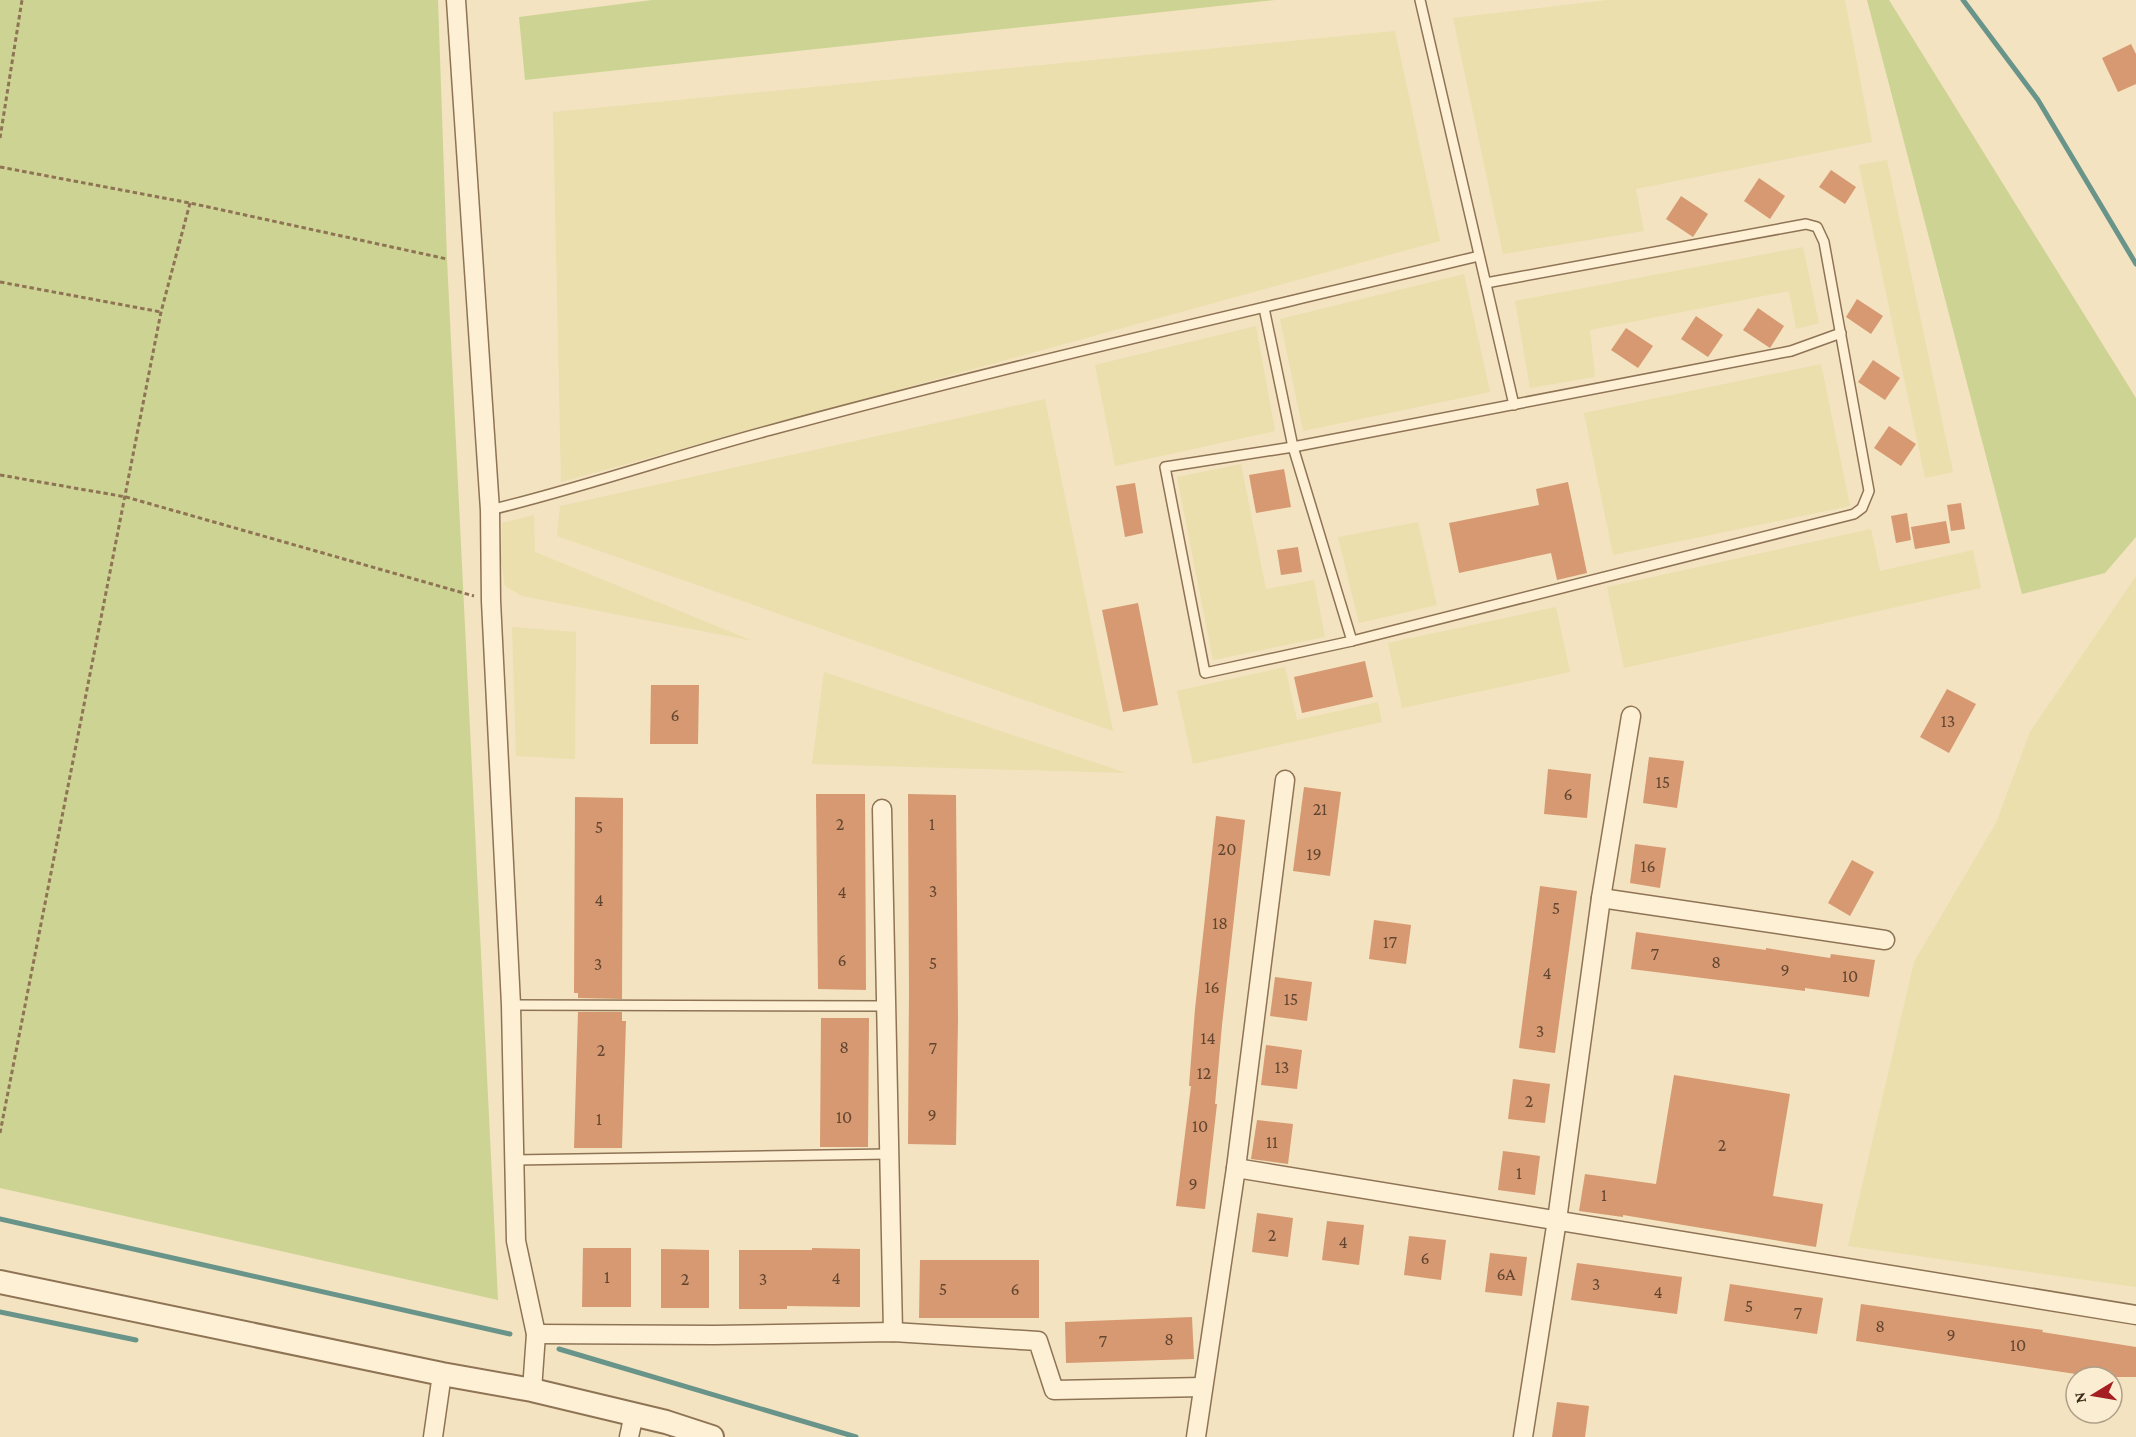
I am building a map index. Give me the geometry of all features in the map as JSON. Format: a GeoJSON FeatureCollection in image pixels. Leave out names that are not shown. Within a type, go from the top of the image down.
{"type":"FeatureCollection","features":[{"type":"Feature","properties":{"kind":"street"},"geometry":{"type":"LineString","coordinates":[[456,0],[490,510],[491,601],[511,1005],[516,1241],[536,1334],[532,1390]]}},
{"type":"Feature","properties":{"kind":"street"},"geometry":{"type":"LineString","coordinates":[[1523,1437],[1557,1221],[1601,898],[1631,716]]}},
{"type":"Feature","properties":{"kind":"street"},"geometry":{"type":"LineString","coordinates":[[1196,1437],[1236,1168],[1285,780]]}},
{"type":"Feature","properties":{"kind":"street"},"geometry":{"type":"LineString","coordinates":[[882,809],[893,1332]]}},
{"type":"Feature","properties":{"kind":"street"},"geometry":{"type":"LineString","coordinates":[[1601,898],[1884,940]]}},
{"type":"Feature","properties":{"kind":"street"},"geometry":{"type":"LineString","coordinates":[[1236,1168],[2136,1315]]}},
{"type":"Feature","properties":{"kind":"street"},"geometry":{"type":"LineString","coordinates":[[0,1282],[442,1374],[532,1390],[666,1422],[712,1437]]}},
{"type":"Feature","properties":{"kind":"street"},"geometry":{"type":"LineString","coordinates":[[536,1334],[714,1335],[893,1332],[1038,1341],[1054,1390],[1203,1387]]}},
{"type":"Feature","properties":{"kind":"street"},"geometry":{"type":"LineString","coordinates":[[433,1437],[442,1374]]}},
{"type":"Feature","properties":{"kind":"street"},"geometry":{"type":"LineString","coordinates":[[629,1437],[634,1414]]}},
{"type":"Feature","properties":{"kind":"lane"},"geometry":{"type":"LineString","coordinates":[[1420,0],[1514,405]]}},
{"type":"Feature","properties":{"kind":"lane"},"geometry":{"type":"LineString","coordinates":[[1486,283],[1806,224],[1817,227],[1824,242],[1869,491],[1862,508],[1854,514],[1352,641],[1205,673],[1166,467],[1293,447],[1791,351],[1840,333]]}},
{"type":"Feature","properties":{"kind":"lane"},"geometry":{"type":"LineString","coordinates":[[490,510],[770,430],[1479,256]]}},
{"type":"Feature","properties":{"kind":"lane"},"geometry":{"type":"LineString","coordinates":[[1264,308],[1293,447],[1352,641]]}},
{"type":"Feature","properties":{"kind":"lane"},"geometry":{"type":"LineString","coordinates":[[511,1005],[886,1006]]}},
{"type":"Feature","properties":{"kind":"lane"},"geometry":{"type":"LineString","coordinates":[[514,1160],[889,1154]]}},
{"type":"Feature","properties":{"kind":"path"},"geometry":{"type":"LineString","coordinates":[[0,138],[22,0]]}},
{"type":"Feature","properties":{"kind":"path"},"geometry":{"type":"LineString","coordinates":[[0,167],[190,203],[447,259]]}},
{"type":"Feature","properties":{"kind":"path"},"geometry":{"type":"LineString","coordinates":[[0,1133],[161,312],[190,203]]}},
{"type":"Feature","properties":{"kind":"path"},"geometry":{"type":"LineString","coordinates":[[0,282],[161,312]]}},
{"type":"Feature","properties":{"kind":"path"},"geometry":{"type":"LineString","coordinates":[[0,475],[126,497],[491,601]]}},
{"type":"Feature","properties":{"kind":"shaded area"},"geometry":{"type":"Polygon","coordinates":[[[1608,0],[1845,0],[1872,142],[1636,189],[1644,231],[1503,254],[1453,18],[1608,0]]]}},
{"type":"Feature","properties":{"kind":"shaded area"},"geometry":{"type":"Polygon","coordinates":[[[1395,31],[1440,241],[561,482],[553,112],[1395,31]]]}},
{"type":"Feature","properties":{"kind":"shaded area"},"geometry":{"type":"Polygon","coordinates":[[[1887,160],[1953,472],[1925,478],[1859,165],[1887,160]]]}},
{"type":"Feature","properties":{"kind":"shaded area"},"geometry":{"type":"Polygon","coordinates":[[[1803,247],[1819,323],[1796,329],[1789,291],[1590,330],[1595,377],[1530,388],[1515,301],[1803,247]]]}},
{"type":"Feature","properties":{"kind":"shaded area"},"geometry":{"type":"Polygon","coordinates":[[[1464,274],[1490,392],[1303,431],[1280,319],[1464,274]]]}},
{"type":"Feature","properties":{"kind":"shaded area"},"geometry":{"type":"Polygon","coordinates":[[[1256,326],[1275,431],[1115,466],[1095,365],[1256,326]]]}},
{"type":"Feature","properties":{"kind":"shaded area"},"geometry":{"type":"Polygon","coordinates":[[[1821,364],[1850,506],[1613,555],[1584,413],[1821,364]]]}},
{"type":"Feature","properties":{"kind":"shaded area"},"geometry":{"type":"Polygon","coordinates":[[[1045,399],[1113,731],[557,536],[560,506],[1045,399]]]}},
{"type":"Feature","properties":{"kind":"shaded area"},"geometry":{"type":"Polygon","coordinates":[[[1241,464],[1266,589],[1314,580],[1325,637],[1213,660],[1177,477],[1241,464]]]}},
{"type":"Feature","properties":{"kind":"shaded area"},"geometry":{"type":"Polygon","coordinates":[[[534,515],[535,552],[753,641],[522,596],[505,586],[501,561],[502,523],[534,515]]]}},
{"type":"Feature","properties":{"kind":"shaded area"},"geometry":{"type":"Polygon","coordinates":[[[1418,522],[1437,605],[1359,623],[1338,537],[1418,522]]]}},
{"type":"Feature","properties":{"kind":"shaded area"},"geometry":{"type":"Polygon","coordinates":[[[1871,529],[1880,571],[1973,550],[1981,588],[1624,668],[1607,587],[1871,529]]]}},
{"type":"Feature","properties":{"kind":"shaded area"},"geometry":{"type":"Polygon","coordinates":[[[2136,576],[2136,1287],[1848,1246],[1914,962],[1996,823],[2030,732],[2136,576]]]}},
{"type":"Feature","properties":{"kind":"shaded area"},"geometry":{"type":"Polygon","coordinates":[[[1556,607],[1570,672],[1402,708],[1388,643],[1556,607]]]}},
{"type":"Feature","properties":{"kind":"shaded area"},"geometry":{"type":"Polygon","coordinates":[[[512,627],[576,632],[575,759],[516,756],[512,627]]]}},
{"type":"Feature","properties":{"kind":"shaded area"},"geometry":{"type":"Polygon","coordinates":[[[1285,667],[1297,720],[1378,702],[1382,722],[1193,764],[1177,691],[1285,667]]]}},
{"type":"Feature","properties":{"kind":"shaded area"},"geometry":{"type":"Polygon","coordinates":[[[824,672],[1126,773],[812,764],[824,672]]]}},
{"type":"Feature","properties":{"kind":"green space"},"geometry":{"type":"Polygon","coordinates":[[[0,0],[438,0],[447,259],[498,1300],[0,1188],[0,0]]]}},
{"type":"Feature","properties":{"kind":"green space"},"geometry":{"type":"Polygon","coordinates":[[[652,0],[1275,0],[525,80],[519,17],[652,0]]]}},
{"type":"Feature","properties":{"kind":"green space"},"geometry":{"type":"Polygon","coordinates":[[[1867,0],[1889,0],[2136,398],[2136,537],[2105,573],[2022,594],[1867,0]]]}},
{"type":"Feature","properties":{"kind":"building"},"geometry":{"type":"Polygon","coordinates":[[[2131,44],[2136,54],[2136,84],[2118,92],[2102,58],[2131,44]]]}},
{"type":"Feature","properties":{"kind":"building"},"geometry":{"type":"Polygon","coordinates":[[[1831,170],[1856,187],[1845,204],[1819,187],[1831,170]]]}},
{"type":"Feature","properties":{"kind":"building"},"geometry":{"type":"Polygon","coordinates":[[[1759,178],[1785,196],[1770,219],[1744,201],[1759,178]]]}},
{"type":"Feature","properties":{"kind":"building"},"geometry":{"type":"Polygon","coordinates":[[[1681,196],[1708,214],[1693,237],[1666,219],[1681,196]]]}},
{"type":"Feature","properties":{"kind":"building"},"geometry":{"type":"Polygon","coordinates":[[[1857,299],[1883,316],[1871,334],[1846,317],[1857,299]]]}},
{"type":"Feature","properties":{"kind":"building"},"geometry":{"type":"Polygon","coordinates":[[[1758,308],[1784,326],[1770,348],[1743,330],[1758,308]]]}},
{"type":"Feature","properties":{"kind":"building"},"geometry":{"type":"Polygon","coordinates":[[[1696,316],[1723,335],[1708,357],[1681,339],[1696,316]]]}},
{"type":"Feature","properties":{"kind":"building"},"geometry":{"type":"Polygon","coordinates":[[[1626,328],[1653,346],[1638,368],[1611,350],[1626,328]]]}},
{"type":"Feature","properties":{"kind":"building"},"geometry":{"type":"Polygon","coordinates":[[[1873,360],[1900,378],[1885,400],[1858,382],[1873,360]]]}},
{"type":"Feature","properties":{"kind":"building"},"geometry":{"type":"Polygon","coordinates":[[[1889,426],[1916,444],[1901,466],[1874,448],[1889,426]]]}},
{"type":"Feature","properties":{"kind":"building"},"geometry":{"type":"Polygon","coordinates":[[[1284,469],[1291,507],[1256,513],[1249,475],[1284,469]]]}},
{"type":"Feature","properties":{"kind":"building"},"geometry":{"type":"Polygon","coordinates":[[[1568,482],[1587,573],[1557,580],[1551,553],[1459,573],[1449,523],[1539,505],[1536,489],[1568,482]]]}},
{"type":"Feature","properties":{"kind":"building"},"geometry":{"type":"Polygon","coordinates":[[[1135,483],[1143,533],[1125,537],[1116,486],[1135,483]]]}},
{"type":"Feature","properties":{"kind":"building"},"geometry":{"type":"Polygon","coordinates":[[[1961,503],[1965,529],[1951,531],[1947,505],[1961,503]]]}},
{"type":"Feature","properties":{"kind":"building"},"geometry":{"type":"Polygon","coordinates":[[[1907,513],[1911,540],[1896,543],[1891,516],[1907,513]]]}},
{"type":"Feature","properties":{"kind":"building"},"geometry":{"type":"Polygon","coordinates":[[[1946,521],[1950,543],[1915,549],[1911,527],[1946,521]]]}},
{"type":"Feature","properties":{"kind":"building"},"geometry":{"type":"Polygon","coordinates":[[[1298,547],[1302,572],[1281,575],[1277,550],[1298,547]]]}},
{"type":"Feature","properties":{"kind":"building"},"geometry":{"type":"Polygon","coordinates":[[[1138,603],[1158,705],[1123,712],[1102,610],[1138,603]]]}},
{"type":"Feature","properties":{"kind":"building"},"geometry":{"type":"Polygon","coordinates":[[[1365,661],[1373,697],[1302,713],[1294,677],[1365,661]]]}},
{"type":"Feature","properties":{"kind":"building"},"geometry":{"type":"Polygon","coordinates":[[[651,685],[699,685],[698,744],[650,744],[651,685]]]}},
{"type":"Feature","properties":{"kind":"building"},"geometry":{"type":"Polygon","coordinates":[[[1947,689],[1976,704],[1949,753],[1920,737],[1947,689]]]}},
{"type":"Feature","properties":{"kind":"building"},"geometry":{"type":"Polygon","coordinates":[[[1649,757],[1684,761],[1677,808],[1643,803],[1649,757]]]}},
{"type":"Feature","properties":{"kind":"building"},"geometry":{"type":"Polygon","coordinates":[[[1548,769],[1591,774],[1587,818],[1544,814],[1548,769]]]}},
{"type":"Feature","properties":{"kind":"building"},"geometry":{"type":"Polygon","coordinates":[[[1304,787],[1341,792],[1330,876],[1293,871],[1304,787]]]}},
{"type":"Feature","properties":{"kind":"building"},"geometry":{"type":"Polygon","coordinates":[[[816,794],[865,794],[866,990],[818,989],[816,794]]]}},
{"type":"Feature","properties":{"kind":"building"},"geometry":{"type":"Polygon","coordinates":[[[908,794],[956,795],[958,1019],[956,1145],[908,1144],[908,794]]]}},
{"type":"Feature","properties":{"kind":"building"},"geometry":{"type":"Polygon","coordinates":[[[575,797],[623,798],[622,999],[578,998],[578,993],[574,993],[575,797]]]}},
{"type":"Feature","properties":{"kind":"building"},"geometry":{"type":"Polygon","coordinates":[[[1216,816],[1245,820],[1222,1025],[1215,1104],[1217,1104],[1205,1209],[1176,1206],[1191,1086],[1189,1086],[1195,1009],[1216,816]]]}},
{"type":"Feature","properties":{"kind":"building"},"geometry":{"type":"Polygon","coordinates":[[[1635,844],[1666,848],[1660,888],[1630,883],[1635,844]]]}},
{"type":"Feature","properties":{"kind":"building"},"geometry":{"type":"Polygon","coordinates":[[[1852,860],[1874,872],[1850,916],[1828,903],[1852,860]]]}},
{"type":"Feature","properties":{"kind":"building"},"geometry":{"type":"Polygon","coordinates":[[[1540,886],[1577,891],[1555,1053],[1519,1048],[1540,886]]]}},
{"type":"Feature","properties":{"kind":"building"},"geometry":{"type":"Polygon","coordinates":[[[1374,920],[1411,925],[1406,964],[1369,959],[1374,920]]]}},
{"type":"Feature","properties":{"kind":"building"},"geometry":{"type":"Polygon","coordinates":[[[1636,932],[1830,958],[1831,954],[1875,960],[1869,997],[1631,969],[1636,932]]]}},
{"type":"Feature","properties":{"kind":"building"},"geometry":{"type":"Polygon","coordinates":[[[1275,977],[1312,982],[1307,1021],[1270,1016],[1275,977]]]}},
{"type":"Feature","properties":{"kind":"building"},"geometry":{"type":"Polygon","coordinates":[[[578,1012],[622,1012],[622,1021],[626,1021],[622,1148],[574,1148],[578,1012]]]}},
{"type":"Feature","properties":{"kind":"building"},"geometry":{"type":"Polygon","coordinates":[[[821,1018],[869,1018],[868,1147],[820,1147],[821,1018]]]}},
{"type":"Feature","properties":{"kind":"building"},"geometry":{"type":"Polygon","coordinates":[[[1266,1045],[1302,1050],[1297,1089],[1261,1085],[1266,1045]]]}},
{"type":"Feature","properties":{"kind":"building"},"geometry":{"type":"Polygon","coordinates":[[[1674,1075],[1790,1094],[1773,1196],[1823,1204],[1816,1247],[1623,1215],[1623,1217],[1579,1211],[1585,1174],[1656,1184],[1674,1075]]]}},
{"type":"Feature","properties":{"kind":"building"},"geometry":{"type":"Polygon","coordinates":[[[1513,1079],[1550,1084],[1545,1123],[1508,1119],[1513,1079]]]}},
{"type":"Feature","properties":{"kind":"building"},"geometry":{"type":"Polygon","coordinates":[[[1257,1120],[1293,1124],[1288,1164],[1251,1159],[1257,1120]]]}},
{"type":"Feature","properties":{"kind":"building"},"geometry":{"type":"Polygon","coordinates":[[[1503,1151],[1540,1156],[1535,1195],[1498,1190],[1503,1151]]]}},
{"type":"Feature","properties":{"kind":"building"},"geometry":{"type":"Polygon","coordinates":[[[1257,1213],[1293,1218],[1288,1257],[1252,1252],[1257,1213]]]}},
{"type":"Feature","properties":{"kind":"building"},"geometry":{"type":"Polygon","coordinates":[[[1327,1221],[1364,1225],[1359,1265],[1322,1260],[1327,1221]]]}},
{"type":"Feature","properties":{"kind":"building"},"geometry":{"type":"Polygon","coordinates":[[[1409,1236],[1446,1240],[1441,1280],[1404,1275],[1409,1236]]]}},
{"type":"Feature","properties":{"kind":"building"},"geometry":{"type":"Polygon","coordinates":[[[583,1248],[631,1248],[631,1307],[582,1307],[583,1248]]]}},
{"type":"Feature","properties":{"kind":"building"},"geometry":{"type":"Polygon","coordinates":[[[812,1248],[860,1249],[860,1307],[787,1306],[787,1309],[739,1309],[739,1250],[812,1250],[812,1248]]]}},
{"type":"Feature","properties":{"kind":"building"},"geometry":{"type":"Polygon","coordinates":[[[661,1249],[709,1250],[709,1308],[661,1308],[661,1249]]]}},
{"type":"Feature","properties":{"kind":"building"},"geometry":{"type":"Polygon","coordinates":[[[1490,1253],[1527,1257],[1522,1296],[1485,1292],[1490,1253]]]}},
{"type":"Feature","properties":{"kind":"building"},"geometry":{"type":"Polygon","coordinates":[[[920,1260],[1039,1260],[1039,1318],[919,1318],[920,1260]]]}},
{"type":"Feature","properties":{"kind":"building"},"geometry":{"type":"Polygon","coordinates":[[[1577,1263],[1682,1277],[1677,1314],[1571,1300],[1577,1263]]]}},
{"type":"Feature","properties":{"kind":"building"},"geometry":{"type":"Polygon","coordinates":[[[1730,1284],[1823,1298],[1817,1334],[1724,1321],[1730,1284]]]}},
{"type":"Feature","properties":{"kind":"building"},"geometry":{"type":"Polygon","coordinates":[[[1861,1304],[2043,1330],[2042,1332],[2136,1347],[2136,1377],[2124,1377],[2124,1365],[2064,1365],[2064,1372],[1856,1341],[1861,1304]]]}},
{"type":"Feature","properties":{"kind":"building"},"geometry":{"type":"Polygon","coordinates":[[[1192,1317],[1194,1359],[1066,1363],[1065,1322],[1192,1317]]]}},
{"type":"Feature","properties":{"kind":"building"},"geometry":{"type":"Polygon","coordinates":[[[1557,1402],[1589,1406],[1585,1437],[1552,1437],[1557,1402]]]}},
{"type":"Feature","properties":{"kind":"waterway"},"geometry":{"type":"LineString","coordinates":[[1963,0],[2038,100],[2136,264]]}},
{"type":"Feature","properties":{"kind":"waterway"},"geometry":{"type":"LineString","coordinates":[[0,1219],[510,1334]]}},
{"type":"Feature","properties":{"kind":"waterway"},"geometry":{"type":"LineString","coordinates":[[0,1312],[136,1340]]}},
{"type":"Feature","properties":{"kind":"waterway"},"geometry":{"type":"LineString","coordinates":[[559,1349],[856,1437]]}}]}
